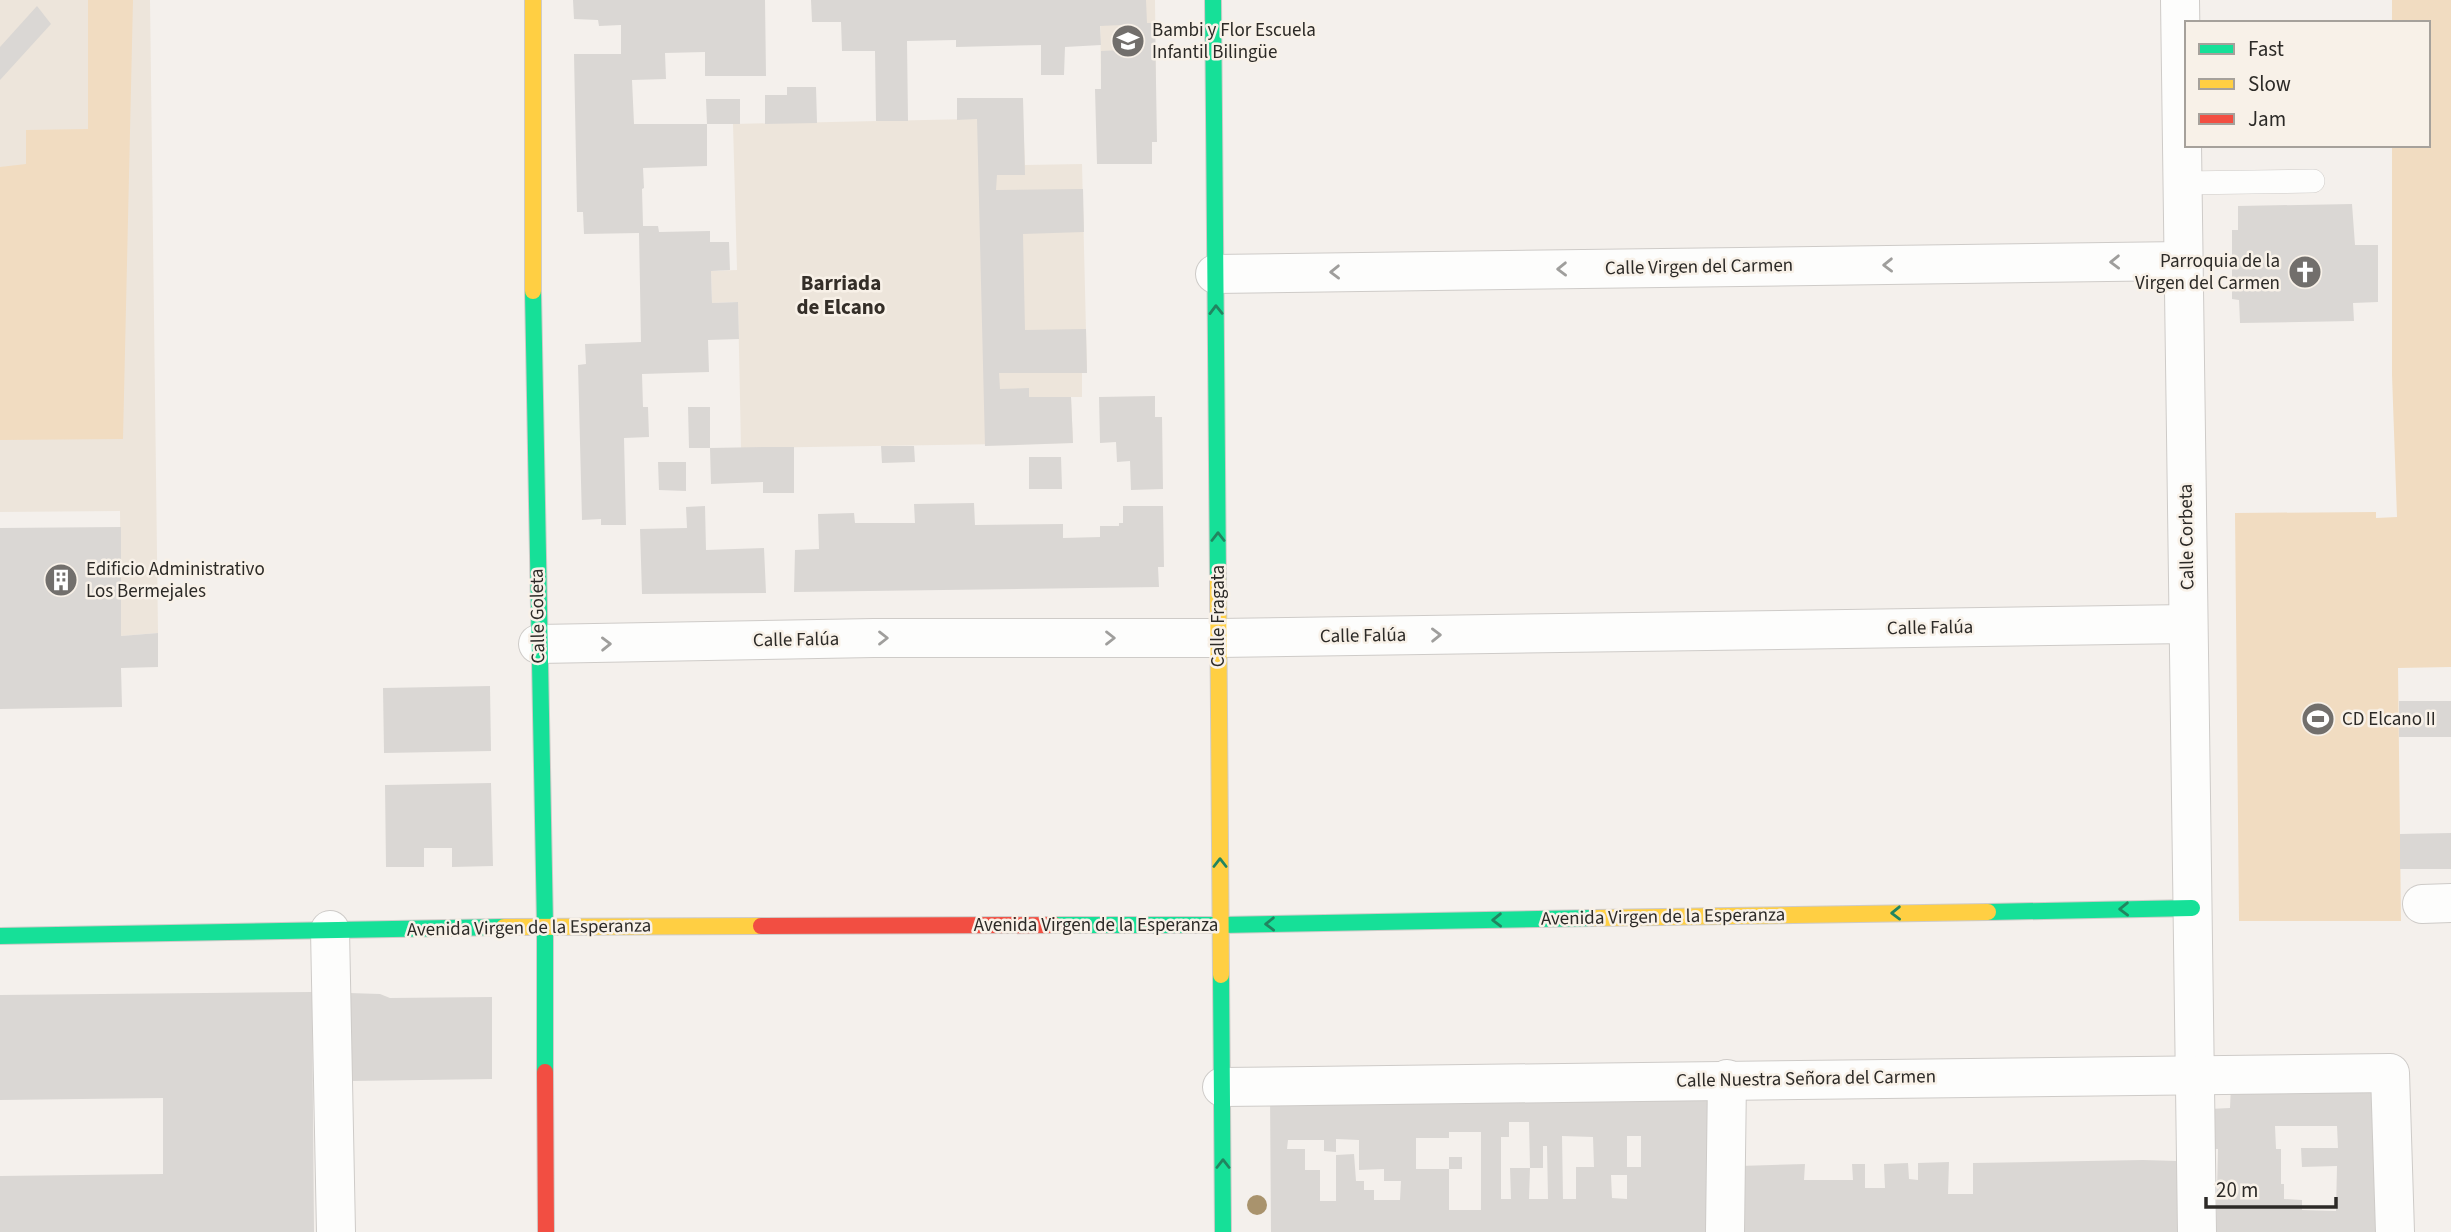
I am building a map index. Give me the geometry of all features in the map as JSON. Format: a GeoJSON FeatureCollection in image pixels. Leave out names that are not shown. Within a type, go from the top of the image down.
{"type":"FeatureCollection","features":[{"type":"Feature","properties":{"kind":"street","name":"Calle Goleta"},"geometry":{"type":"LineString","coordinates":[[533,0],[533,309],[545,926],[546,1232]]}},
{"type":"Feature","properties":{"kind":"street","name":"Calle Fragata"},"geometry":{"type":"LineString","coordinates":[[1213,0],[1223,1232]]}},
{"type":"Feature","properties":{"kind":"street","name":"Calle Corbeta"},"geometry":{"type":"LineString","coordinates":[[2180,0],[2197,1232]]}},
{"type":"Feature","properties":{"kind":"street","name":"Calle Virgen del Carmen"},"geometry":{"type":"LineString","coordinates":[[1215,274],[2183,261]]}},
{"type":"Feature","properties":{"kind":"street","name":"Calle Falúa"},"geometry":{"type":"LineString","coordinates":[[538,644],[887,638],[1219,638],[2188,624]]}},
{"type":"Feature","properties":{"kind":"street","name":"Avenida Virgen de la Esperanza"},"geometry":{"type":"LineString","coordinates":[[0,936],[545,926],[1221,925],[2192,908]]}},
{"type":"Feature","properties":{"kind":"street"},"geometry":{"type":"LineString","coordinates":[[330,930],[336,1232]]}},
{"type":"Feature","properties":{"kind":"street","name":"Calle Nuestra Señora del Carmen"},"geometry":{"type":"LineString","coordinates":[[1222,1087],[2390,1073],[2395,1232]]}},
{"type":"Feature","properties":{"kind":"street"},"geometry":{"type":"LineString","coordinates":[[1725,1232],[1727,1079]]}},
{"type":"Feature","properties":{"kind":"lane"},"geometry":{"type":"LineString","coordinates":[[2182,183],[2313,181]]}},
{"type":"Feature","properties":{"kind":"shaded area"},"geometry":{"type":"Polygon","coordinates":[[[0,0],[150,0],[158,633],[121,636],[120,511],[0,512],[0,0]]]}},
{"type":"Feature","properties":{"kind":"shaded area"},"geometry":{"type":"Polygon","coordinates":[[[88,0],[133,0],[123,439],[0,440],[0,167],[26,164],[26,130],[88,129],[88,0]]]}},
{"type":"Feature","properties":{"kind":"shaded area","name":"Bambi y Flor Escuela Infantil Bilingüe"},"geometry":{"type":"Polygon","coordinates":[[[1100,0],[1155,0],[1156,88],[1101,89],[1100,0]]]}},
{"type":"Feature","properties":{"kind":"shaded area","name":"CD Elcano II"},"geometry":{"type":"Polygon","coordinates":[[[2392,0],[2451,0],[2451,667],[2398,668],[2401,921],[2239,921],[2235,513],[2376,512],[2376,518],[2397,517],[2392,375],[2392,147],[2430,147],[2430,21],[2392,21],[2392,0]]]}},
{"type":"Feature","properties":{"kind":"shaded area"},"geometry":{"type":"Polygon","coordinates":[[[1023,118],[1025,165],[1082,164],[1087,373],[1082,373],[1082,397],[1071,397],[1073,443],[741,448],[738,302],[712,303],[711,271],[737,270],[733,124],[1023,118]]]}},
{"type":"Feature","properties":{"kind":"building"},"geometry":{"type":"Polygon","coordinates":[[[573,0],[765,0],[766,76],[705,76],[705,52],[665,53],[666,79],[632,80],[634,124],[707,124],[707,166],[643,168],[643,226],[658,226],[659,232],[710,231],[710,242],[729,242],[730,270],[711,271],[712,303],[738,302],[739,339],[708,340],[709,372],[642,374],[643,407],[648,407],[649,437],[624,438],[626,525],[601,525],[601,519],[582,520],[578,365],[586,364],[585,344],[641,342],[639,233],[584,234],[583,212],[577,212],[574,54],[621,54],[621,25],[599,26],[598,20],[574,19],[573,0]]]}},
{"type":"Feature","properties":{"kind":"building"},"geometry":{"type":"Polygon","coordinates":[[[811,0],[1146,0],[1147,23],[1155,23],[1157,142],[1152,142],[1152,164],[1097,164],[1095,89],[1101,89],[1101,51],[1122,50],[1122,25],[1100,26],[1101,45],[1065,47],[1064,75],[1041,75],[1041,45],[956,47],[956,40],[907,41],[908,121],[876,121],[875,51],[842,51],[841,22],[812,22],[811,0]]]}},
{"type":"Feature","properties":{"kind":"building"},"geometry":{"type":"Polygon","coordinates":[[[37,6],[51,24],[0,80],[0,47],[37,6]]]}},
{"type":"Feature","properties":{"kind":"building"},"geometry":{"type":"Polygon","coordinates":[[[787,87],[816,87],[817,123],[765,124],[765,95],[787,95],[787,87]]]}},
{"type":"Feature","properties":{"kind":"building"},"geometry":{"type":"Polygon","coordinates":[[[957,98],[1023,98],[1025,175],[997,175],[996,190],[1083,189],[1084,232],[1023,234],[1025,330],[1086,329],[1087,373],[999,373],[1000,389],[1029,388],[1029,397],[1071,397],[1073,443],[985,446],[977,119],[957,120],[957,98]]]}},
{"type":"Feature","properties":{"kind":"building"},"geometry":{"type":"Polygon","coordinates":[[[706,99],[740,99],[740,124],[707,124],[706,99]]]}},
{"type":"Feature","properties":{"kind":"building","name":"Parroquia de la Virgen del Carmen"},"geometry":{"type":"Polygon","coordinates":[[[2352,204],[2355,245],[2378,245],[2378,302],[2353,303],[2354,321],[2240,323],[2239,300],[2232,299],[2232,230],[2238,230],[2238,206],[2352,204]]]}},
{"type":"Feature","properties":{"kind":"building"},"geometry":{"type":"Polygon","coordinates":[[[1155,396],[1155,417],[1162,417],[1163,489],[1131,490],[1130,461],[1117,462],[1116,442],[1100,443],[1099,397],[1155,396]]]}},
{"type":"Feature","properties":{"kind":"building"},"geometry":{"type":"Polygon","coordinates":[[[688,407],[710,407],[710,448],[689,448],[688,407]]]}},
{"type":"Feature","properties":{"kind":"building"},"geometry":{"type":"Polygon","coordinates":[[[881,446],[914,446],[915,462],[882,463],[881,446]]]}},
{"type":"Feature","properties":{"kind":"building"},"geometry":{"type":"Polygon","coordinates":[[[794,447],[794,493],[763,493],[763,482],[711,484],[710,448],[794,447]]]}},
{"type":"Feature","properties":{"kind":"building"},"geometry":{"type":"Polygon","coordinates":[[[1029,457],[1061,457],[1062,489],[1029,489],[1029,457]]]}},
{"type":"Feature","properties":{"kind":"building"},"geometry":{"type":"Polygon","coordinates":[[[658,462],[686,462],[686,491],[659,490],[658,462]]]}},
{"type":"Feature","properties":{"kind":"building"},"geometry":{"type":"Polygon","coordinates":[[[974,503],[975,525],[1063,524],[1063,538],[1100,537],[1100,526],[1119,526],[1119,523],[1123,523],[1123,506],[1163,506],[1164,567],[1158,567],[1159,587],[794,592],[795,550],[819,549],[818,514],[854,513],[855,523],[915,523],[914,504],[974,503]]]}},
{"type":"Feature","properties":{"kind":"building"},"geometry":{"type":"Polygon","coordinates":[[[705,506],[706,550],[764,548],[766,593],[642,594],[640,529],[687,528],[686,507],[705,506]]]}},
{"type":"Feature","properties":{"kind":"building","name":"Edificio Administrativo Los Bermejales"},"geometry":{"type":"Polygon","coordinates":[[[121,527],[121,636],[158,633],[158,667],[121,668],[122,707],[0,709],[0,528],[121,527]]]}},
{"type":"Feature","properties":{"kind":"building"},"geometry":{"type":"Polygon","coordinates":[[[490,686],[491,751],[384,753],[383,688],[490,686]]]}},
{"type":"Feature","properties":{"kind":"building"},"geometry":{"type":"Polygon","coordinates":[[[2399,701],[2451,701],[2451,737],[2399,737],[2399,701]]]}},
{"type":"Feature","properties":{"kind":"building"},"geometry":{"type":"Polygon","coordinates":[[[491,783],[493,866],[452,867],[452,848],[424,848],[424,867],[386,867],[385,785],[491,783]]]}},
{"type":"Feature","properties":{"kind":"building"},"geometry":{"type":"Polygon","coordinates":[[[2451,833],[2451,869],[2400,869],[2400,834],[2451,833]]]}},
{"type":"Feature","properties":{"kind":"building"},"geometry":{"type":"Polygon","coordinates":[[[312,992],[314,1232],[0,1232],[0,1176],[163,1174],[163,1098],[0,1100],[0,995],[312,992]]]}},
{"type":"Feature","properties":{"kind":"building"},"geometry":{"type":"Polygon","coordinates":[[[349,993],[380,994],[390,998],[492,997],[492,1079],[351,1081],[349,993]]]}},
{"type":"Feature","properties":{"kind":"building"},"geometry":{"type":"Polygon","coordinates":[[[2377,1085],[2379,1232],[2216,1232],[2218,1149],[2208,1149],[2209,1109],[2230,1108],[2231,1086],[2377,1085]],[[2275,1126],[2276,1149],[2281,1149],[2284,1199],[2302,1200],[2302,1210],[2336,1211],[2337,1166],[2302,1167],[2301,1148],[2338,1148],[2337,1126],[2275,1126]]]}},
{"type":"Feature","properties":{"kind":"building"},"geometry":{"type":"Polygon","coordinates":[[[1709,1092],[1709,1232],[1271,1232],[1270,1094],[1709,1092]],[[1509,1122],[1509,1137],[1501,1137],[1501,1199],[1511,1199],[1510,1168],[1530,1168],[1529,1122],[1509,1122]],[[1449,1132],[1449,1138],[1416,1138],[1416,1169],[1449,1169],[1449,1210],[1481,1210],[1481,1132],[1449,1132]],[[1562,1136],[1563,1199],[1576,1199],[1576,1167],[1594,1167],[1593,1137],[1562,1136]],[[1627,1136],[1627,1167],[1641,1167],[1641,1136],[1627,1136]],[[1336,1139],[1336,1152],[1324,1151],[1324,1140],[1288,1140],[1287,1149],[1305,1149],[1305,1170],[1320,1170],[1320,1201],[1336,1201],[1336,1155],[1354,1154],[1356,1181],[1364,1181],[1364,1190],[1374,1190],[1374,1200],[1400,1200],[1401,1181],[1384,1181],[1384,1169],[1359,1170],[1359,1140],[1336,1139]],[[1543,1146],[1543,1168],[1530,1168],[1529,1199],[1548,1199],[1547,1146],[1543,1146]],[[1611,1175],[1612,1198],[1627,1199],[1627,1175],[1611,1175]]]}},
{"type":"Feature","properties":{"kind":"building"},"geometry":{"type":"Polygon","coordinates":[[[1449,1157],[1462,1157],[1462,1169],[1449,1169],[1449,1157]]]}},
{"type":"Feature","properties":{"kind":"building"},"geometry":{"type":"Polygon","coordinates":[[[2177,1161],[2177,1232],[1739,1232],[1739,1166],[1805,1164],[1804,1180],[1853,1180],[1852,1164],[1865,1164],[1865,1188],[1885,1188],[1884,1164],[1908,1163],[1909,1179],[1918,1180],[1918,1163],[1949,1162],[1948,1194],[1973,1194],[1973,1163],[2177,1161]]]}},
{"type":"Feature","properties":{"kind":"traffic: fast"},"geometry":{"type":"LineString","coordinates":[[1213,0],[1218,581]]}},
{"type":"Feature","properties":{"kind":"traffic: fast"},"geometry":{"type":"LineString","coordinates":[[533,291],[545,926],[545,1072]]}},
{"type":"Feature","properties":{"kind":"traffic: fast"},"geometry":{"type":"LineString","coordinates":[[1988,912],[2192,908]]}},
{"type":"Feature","properties":{"kind":"traffic: fast"},"geometry":{"type":"LineString","coordinates":[[1054,925],[1221,925],[1594,918]]}},
{"type":"Feature","properties":{"kind":"traffic: fast"},"geometry":{"type":"LineString","coordinates":[[0,936],[504,927]]}},
{"type":"Feature","properties":{"kind":"traffic: fast"},"geometry":{"type":"LineString","coordinates":[[1221,975],[1223,1232]]}},
{"type":"Feature","properties":{"kind":"traffic: slow"},"geometry":{"type":"LineString","coordinates":[[533,0],[533,291]]}},
{"type":"Feature","properties":{"kind":"traffic: slow"},"geometry":{"type":"LineString","coordinates":[[1218,581],[1221,975]]}},
{"type":"Feature","properties":{"kind":"traffic: slow"},"geometry":{"type":"LineString","coordinates":[[1594,918],[1988,912]]}},
{"type":"Feature","properties":{"kind":"traffic: slow"},"geometry":{"type":"LineString","coordinates":[[504,927],[761,926]]}},
{"type":"Feature","properties":{"kind":"traffic: jam"},"geometry":{"type":"LineString","coordinates":[[761,926],[1054,925]]}},
{"type":"Feature","properties":{"kind":"traffic: jam"},"geometry":{"type":"LineString","coordinates":[[545,1072],[546,1232]]}},
{"type":"Feature","properties":{"kind":"place","name":"Bambi y Flor Escuela Infantil Bilingüe"},"geometry":{"type":"Point","coordinates":[1128,41]}},
{"type":"Feature","properties":{"kind":"place","name":"Parroquia de la Virgen del Carmen"},"geometry":{"type":"Point","coordinates":[2305,272]}},
{"type":"Feature","properties":{"kind":"place","name":"Edificio Administrativo Los Bermejales"},"geometry":{"type":"Point","coordinates":[61,580]}},
{"type":"Feature","properties":{"kind":"place","name":"CD Elcano II"},"geometry":{"type":"Point","coordinates":[2318,719]}},
{"type":"Feature","properties":{"kind":"district","name":"Barriada de Elcano"},"geometry":{"type":"Point","coordinates":[841,295]}}]}
